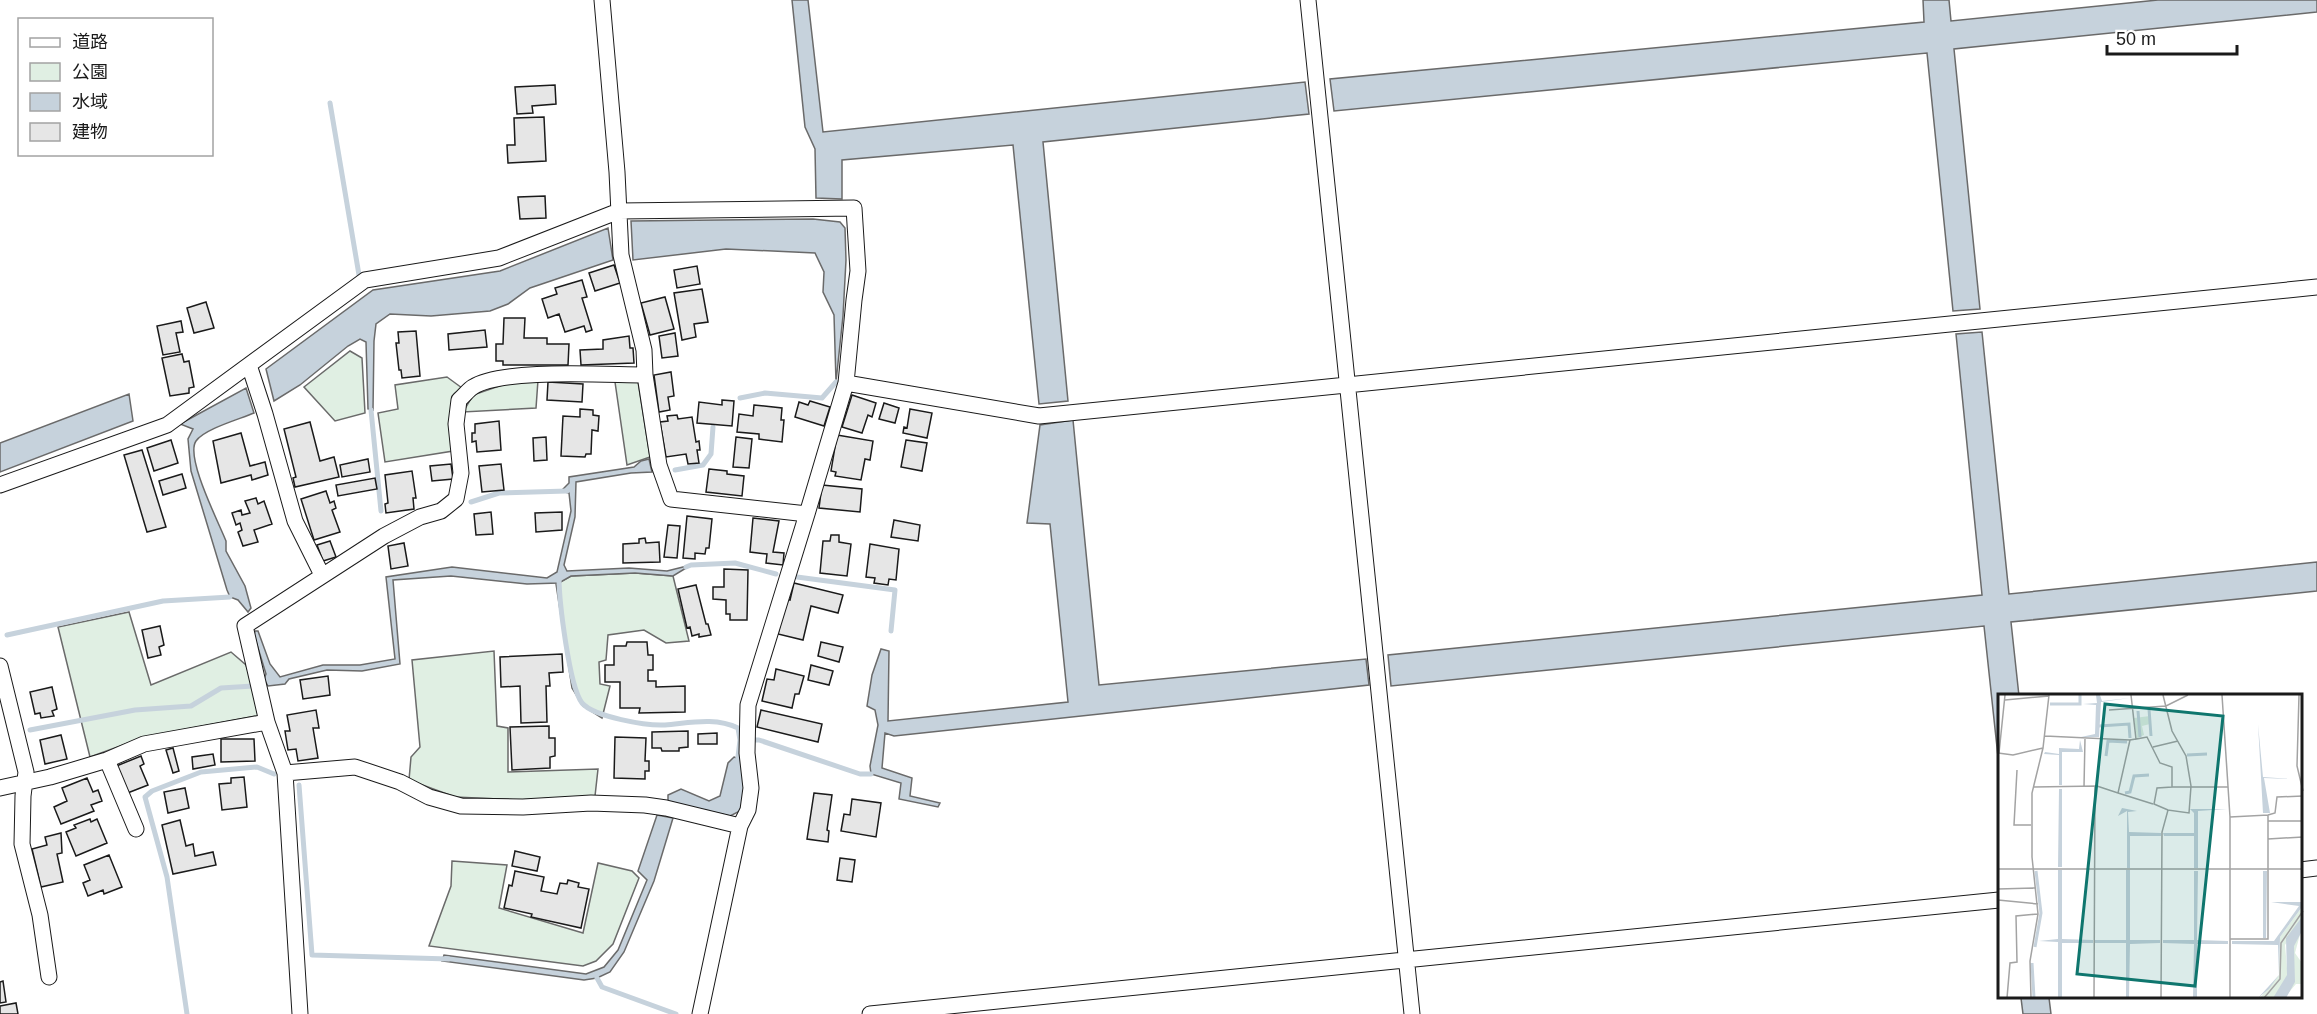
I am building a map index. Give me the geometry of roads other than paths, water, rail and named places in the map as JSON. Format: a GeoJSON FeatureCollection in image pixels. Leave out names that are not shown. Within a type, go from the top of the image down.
{"type":"FeatureCollection","features":[{"type":"Feature","properties":{"kind":"street"},"geometry":{"type":"LineString","coordinates":[[602,0],[621,255],[644,350],[645,375],[659,465],[671,499],[807,514]]}},
{"type":"Feature","properties":{"kind":"street"},"geometry":{"type":"LineString","coordinates":[[1308,0],[1412,1014]]}},
{"type":"Feature","properties":{"kind":"street"},"geometry":{"type":"LineString","coordinates":[[0,485],[167,425],[365,280],[499,258],[619,211],[854,208],[858,271],[846,382],[748,705],[747,753],[751,788],[748,810],[740,826],[700,1014]]}},
{"type":"Feature","properties":{"kind":"street"},"geometry":{"type":"LineString","coordinates":[[846,382],[1039,416],[2317,287]]}},
{"type":"Feature","properties":{"kind":"street"},"geometry":{"type":"LineString","coordinates":[[249,365],[295,521],[322,575]]}},
{"type":"Feature","properties":{"kind":"street"},"geometry":{"type":"LineString","coordinates":[[300,1014],[285,773],[267,722],[245,626],[384,536],[420,518],[441,511],[456,499],[461,473],[456,423],[459,400],[474,386],[501,378],[527,375],[645,375]]}},
{"type":"Feature","properties":{"kind":"street"},"geometry":{"type":"LineString","coordinates":[[0,666],[26,772],[22,844],[40,915],[49,976]]}},
{"type":"Feature","properties":{"kind":"street"},"geometry":{"type":"LineString","coordinates":[[0,788],[50,777],[107,760],[144,744],[267,722]]}},
{"type":"Feature","properties":{"kind":"street"},"geometry":{"type":"LineString","coordinates":[[107,760],[136,829]]}},
{"type":"Feature","properties":{"kind":"street"},"geometry":{"type":"LineString","coordinates":[[285,773],[355,767],[400,782],[429,797],[462,806],[523,807],[591,803],[645,805],[740,826]]}},
{"type":"Feature","properties":{"kind":"street"},"geometry":{"type":"LineString","coordinates":[[2302,870],[2317,868]]}},
{"type":"Feature","properties":{"kind":"street"},"geometry":{"type":"LineString","coordinates":[[870,1014],[1998,900]]}},
{"type":"Feature","properties":{"kind":"water"},"geometry":{"type":"Polygon","coordinates":[[[792,0],[808,0],[823,132],[1305,82],[1309,114],[1043,142],[1068,401],[1039,404],[1013,145],[842,160],[842,199],[816,198],[815,149],[805,127],[792,0]]]}},
{"type":"Feature","properties":{"kind":"water"},"geometry":{"type":"Polygon","coordinates":[[[1923,0],[1949,0],[1951,21],[2158,0],[2317,0],[2317,12],[1954,49],[1980,309],[1953,311],[1927,53],[1334,111],[1330,79],[1924,22],[1923,0]]]}},
{"type":"Feature","properties":{"kind":"water"},"geometry":{"type":"Polygon","coordinates":[[[813,219],[840,222],[845,228],[843,316],[836,382],[834,315],[823,292],[824,272],[815,253],[726,249],[633,260],[631,221],[813,219]]]}},
{"type":"Feature","properties":{"kind":"water"},"geometry":{"type":"Polygon","coordinates":[[[608,228],[613,260],[530,288],[508,304],[490,311],[431,316],[390,314],[376,324],[373,410],[368,409],[366,342],[360,339],[300,385],[274,401],[266,369],[373,290],[500,271],[608,228]]]}},
{"type":"Feature","properties":{"kind":"water"},"geometry":{"type":"Polygon","coordinates":[[[1982,332],[2009,594],[2317,562],[2317,591],[2011,622],[2019,694],[1998,694],[1998,757],[1984,626],[1391,686],[1388,655],[1982,595],[1956,334],[1982,332]]]}},
{"type":"Feature","properties":{"kind":"water"},"geometry":{"type":"Polygon","coordinates":[[[246,388],[254,413],[206,432],[196,441],[194,449],[199,475],[226,541],[226,551],[245,586],[251,608],[248,612],[238,600],[230,597],[227,590],[191,471],[188,439],[193,429],[180,424],[246,388]]]}},
{"type":"Feature","properties":{"kind":"water"},"geometry":{"type":"Polygon","coordinates":[[[129,394],[133,421],[0,472],[0,443],[129,394]]]}},
{"type":"Feature","properties":{"kind":"water"},"geometry":{"type":"Polygon","coordinates":[[[1073,420],[1099,685],[1366,659],[1369,685],[894,736],[885,733],[882,768],[912,778],[910,796],[940,803],[938,807],[899,799],[901,783],[871,774],[870,766],[878,725],[875,710],[867,706],[872,675],[881,649],[889,651],[888,721],[1068,702],[1050,524],[1027,523],[1040,425],[1073,420]]]}},
{"type":"Feature","properties":{"kind":"water"},"geometry":{"type":"Polygon","coordinates":[[[649,459],[652,472],[576,482],[575,517],[564,565],[567,571],[629,568],[667,571],[691,565],[673,576],[635,573],[571,576],[559,583],[527,584],[451,576],[393,580],[400,664],[362,671],[327,670],[289,679],[285,684],[268,686],[264,679],[266,674],[254,635],[255,631],[258,631],[270,664],[280,677],[323,665],[360,665],[395,659],[386,577],[452,567],[547,578],[557,572],[571,511],[569,493],[561,491],[569,483],[569,477],[634,467],[641,461],[649,459]]]}},
{"type":"Feature","properties":{"kind":"water"},"geometry":{"type":"Polygon","coordinates":[[[734,757],[742,760],[747,791],[742,810],[730,816],[668,802],[668,795],[681,789],[709,801],[720,796],[728,763],[734,757]]]}},
{"type":"Feature","properties":{"kind":"water"},"geometry":{"type":"Polygon","coordinates":[[[657,815],[673,818],[654,881],[624,952],[610,972],[597,978],[584,980],[442,961],[444,955],[586,974],[604,967],[618,950],[647,880],[638,871],[657,815]]]}},
{"type":"Feature","properties":{"kind":"water"},"geometry":{"type":"Polygon","coordinates":[[[2021,999],[2049,999],[2051,1014],[2023,1014],[2021,999]]]}},
{"type":"Feature","properties":{"kind":"waterway"},"geometry":{"type":"LineString","coordinates":[[330,103],[359,275]]}},
{"type":"Feature","properties":{"kind":"waterway"},"geometry":{"type":"LineString","coordinates":[[740,398],[765,393],[822,398],[836,382]]}},
{"type":"Feature","properties":{"kind":"waterway"},"geometry":{"type":"LineString","coordinates":[[371,410],[381,511]]}},
{"type":"Feature","properties":{"kind":"waterway"},"geometry":{"type":"LineString","coordinates":[[675,470],[703,465],[711,454],[713,427]]}},
{"type":"Feature","properties":{"kind":"waterway"},"geometry":{"type":"LineString","coordinates":[[471,502],[499,493],[567,491]]}},
{"type":"Feature","properties":{"kind":"waterway"},"geometry":{"type":"LineString","coordinates":[[686,567],[735,563],[776,574]]}},
{"type":"Feature","properties":{"kind":"waterway"},"geometry":{"type":"LineString","coordinates":[[559,577],[569,662],[577,694],[582,703],[588,708],[609,716],[646,724],[711,722],[738,728],[740,740],[737,765]]}},
{"type":"Feature","properties":{"kind":"waterway"},"geometry":{"type":"LineString","coordinates":[[797,577],[895,590],[891,631]]}},
{"type":"Feature","properties":{"kind":"waterway"},"geometry":{"type":"LineString","coordinates":[[7,635],[163,601],[230,597]]}},
{"type":"Feature","properties":{"kind":"waterway"},"geometry":{"type":"LineString","coordinates":[[30,730],[135,710],[191,706],[221,688],[253,686]]}},
{"type":"Feature","properties":{"kind":"waterway"},"geometry":{"type":"LineString","coordinates":[[751,740],[759,740],[860,774],[871,774]]}},
{"type":"Feature","properties":{"kind":"waterway"},"geometry":{"type":"LineString","coordinates":[[187,1014],[167,877],[145,797],[152,791],[201,772],[257,767],[274,774]]}},
{"type":"Feature","properties":{"kind":"waterway"},"geometry":{"type":"LineString","coordinates":[[299,785],[312,955],[449,959]]}},
{"type":"Feature","properties":{"kind":"waterway"},"geometry":{"type":"LineString","coordinates":[[597,978],[602,987],[676,1014]]}}]}
